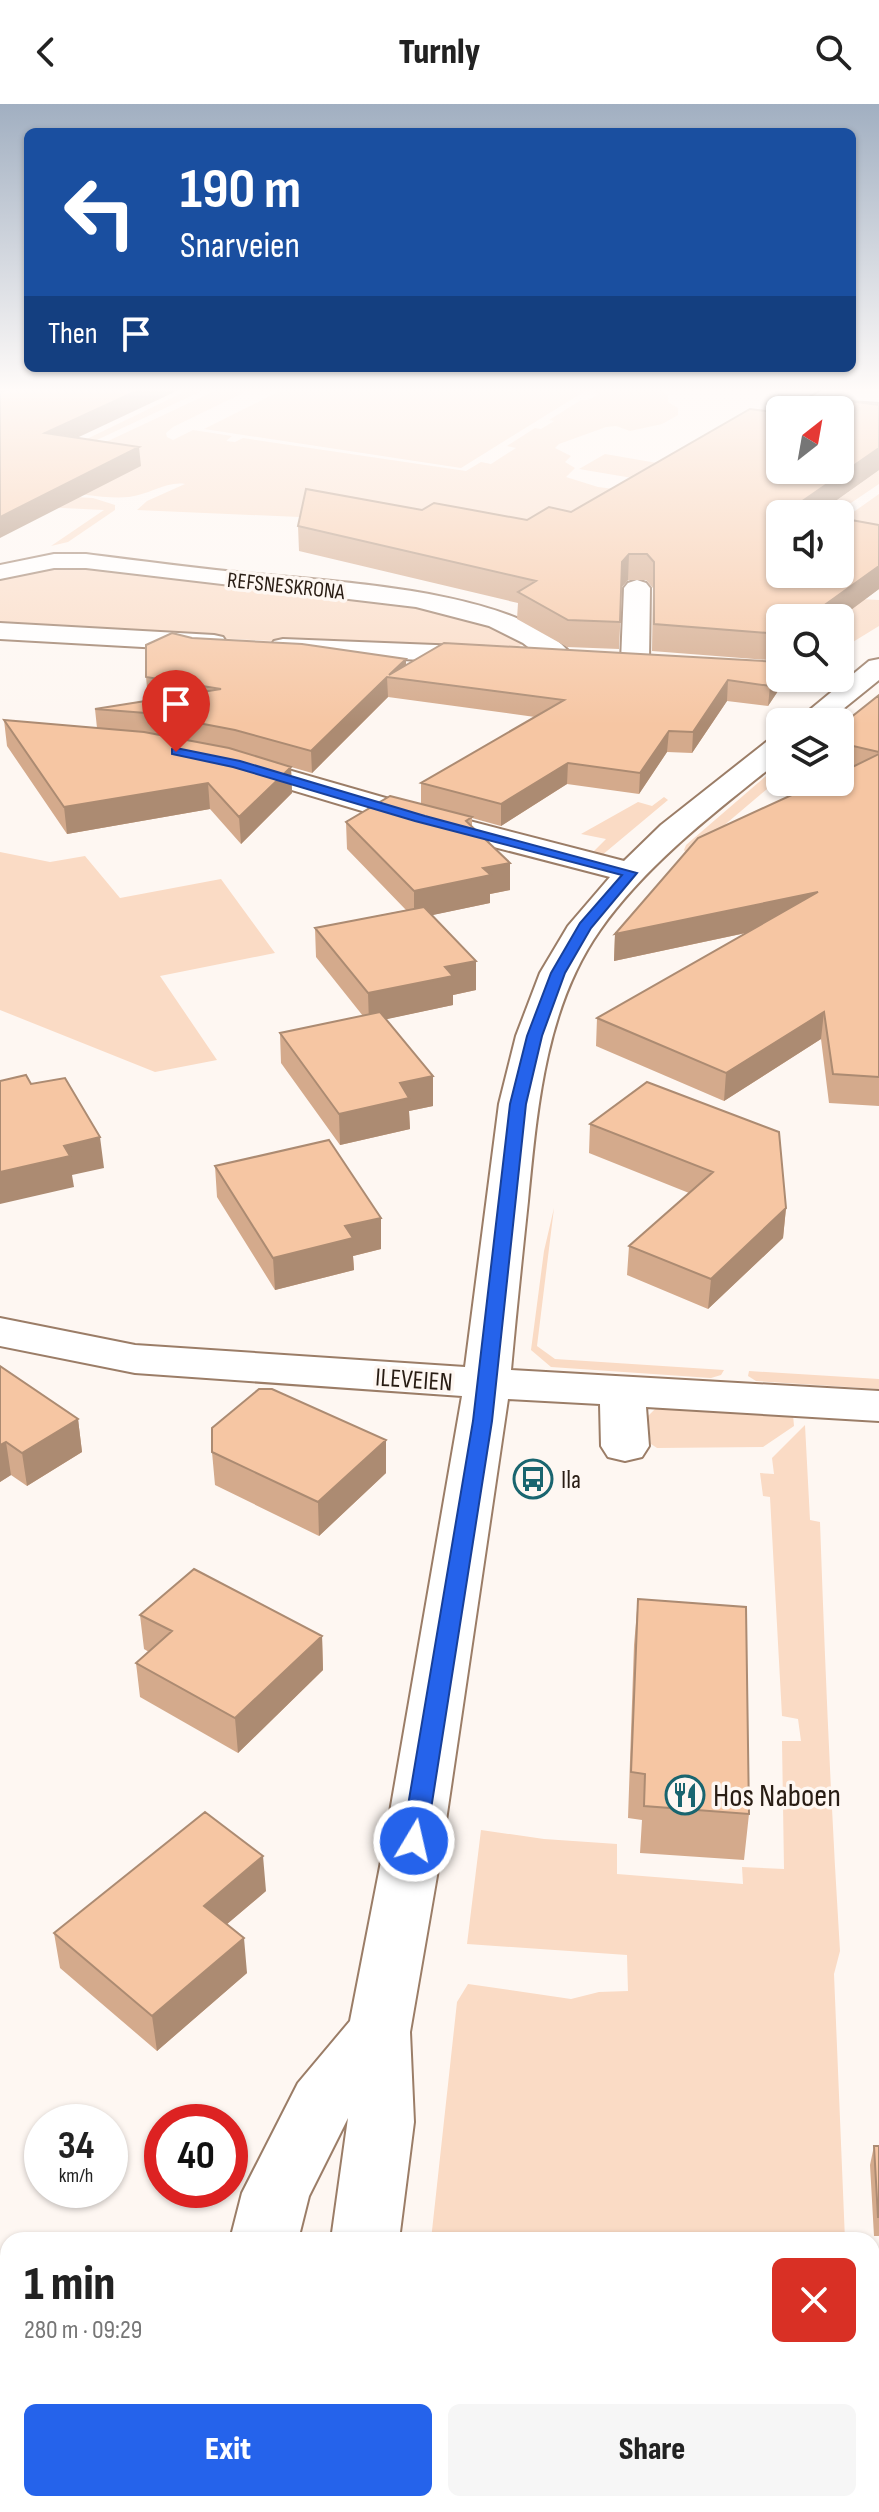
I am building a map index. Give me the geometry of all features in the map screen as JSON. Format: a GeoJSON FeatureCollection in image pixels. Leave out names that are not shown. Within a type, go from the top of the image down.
{"type":"FeatureCollection","features":[{"type":"Feature","properties":{"kind":"street","name":"REFSNESKRONA"},"geometry":{"type":"LineString","coordinates":[[0,572],[54,561],[86,561],[429,603],[499,623],[551,649],[560,658]]}},
{"type":"Feature","properties":{"kind":"street"},"geometry":{"type":"LineString","coordinates":[[635,661],[637,588]]}},
{"type":"Feature","properties":{"kind":"street"},"geometry":{"type":"LineString","coordinates":[[0,631],[664,663]]}},
{"type":"Feature","properties":{"kind":"street"},"geometry":{"type":"LineString","coordinates":[[824,708],[860,674]]}},
{"type":"Feature","properties":{"kind":"street"},"geometry":{"type":"LineString","coordinates":[[366,2232],[381,2122],[379,2032],[414,1841],[487,1384],[518,1104],[534,1036],[558,973],[585,926],[672,832],[766,756]]}},
{"type":"Feature","properties":{"kind":"street"},"geometry":{"type":"LineString","coordinates":[[206,758],[236,763],[420,818],[631,873]]}},
{"type":"Feature","properties":{"kind":"street","name":"ILEVEIEN"},"geometry":{"type":"LineString","coordinates":[[0,1332],[135,1359],[487,1384],[879,1406]]}},
{"type":"Feature","properties":{"kind":"street"},"geometry":{"type":"LineString","coordinates":[[622,1390],[625,1446]]}},
{"type":"Feature","properties":{"kind":"street"},"geometry":{"type":"LineString","coordinates":[[266,2232],[276,2193],[321,2103],[379,2032]]}},
{"type":"Feature","properties":{"kind":"shaded area"},"geometry":{"type":"Polygon","coordinates":[[[0,500],[100,500],[115,505],[115,510],[68,542],[51,546],[104,510],[0,505],[0,500]]]}},
{"type":"Feature","properties":{"kind":"shaded area"},"geometry":{"type":"Polygon","coordinates":[[[148,500],[665,500],[766,533],[766,537],[137,510],[148,500]]]}},
{"type":"Feature","properties":{"kind":"shaded area"},"geometry":{"type":"Polygon","coordinates":[[[870,500],[879,500],[879,542],[854,541],[854,511],[870,500]]]}},
{"type":"Feature","properties":{"kind":"shaded area"},"geometry":{"type":"Polygon","coordinates":[[[83,565],[419,604],[487,623],[524,643],[513,650],[342,645],[0,626],[0,575],[33,567],[83,565]]]}},
{"type":"Feature","properties":{"kind":"shaded area"},"geometry":{"type":"Polygon","coordinates":[[[798,596],[879,600],[879,626],[854,641],[854,604],[813,604],[798,596]]]}},
{"type":"Feature","properties":{"kind":"shaded area"},"geometry":{"type":"Polygon","coordinates":[[[766,776],[766,790],[688,856],[684,850],[766,776]]]}},
{"type":"Feature","properties":{"kind":"shaded area"},"geometry":{"type":"Polygon","coordinates":[[[664,797],[668,800],[601,856],[592,856],[606,839],[581,834],[638,802],[652,806],[664,797]]]}},
{"type":"Feature","properties":{"kind":"shaded area"},"geometry":{"type":"Polygon","coordinates":[[[0,852],[50,862],[85,856],[120,898],[221,879],[275,953],[160,976],[217,1060],[155,1072],[0,1010],[0,852]]]}},
{"type":"Feature","properties":{"kind":"shaded area"},"geometry":{"type":"Polygon","coordinates":[[[554,1208],[537,1346],[555,1359],[724,1370],[721,1375],[711,1378],[551,1367],[531,1350],[544,1251],[554,1208]]]}},
{"type":"Feature","properties":{"kind":"shaded area"},"geometry":{"type":"Polygon","coordinates":[[[749,1371],[879,1379],[879,1389],[756,1381],[748,1376],[749,1371]]]}},
{"type":"Feature","properties":{"kind":"shaded area"},"geometry":{"type":"Polygon","coordinates":[[[657,1407],[793,1415],[794,1426],[763,1447],[657,1448],[651,1444],[647,1417],[657,1407]]]}},
{"type":"Feature","properties":{"kind":"shaded area"},"geometry":{"type":"Polygon","coordinates":[[[805,1425],[810,1520],[820,1522],[840,1951],[834,1974],[845,2232],[432,2232],[457,2002],[468,1984],[571,1999],[599,1992],[628,1991],[627,1955],[467,1944],[481,1830],[544,1839],[617,1844],[617,1874],[743,1884],[742,1867],[784,1869],[782,1741],[801,1741],[798,1719],[782,1716],[770,1497],[763,1496],[760,1473],[774,1474],[772,1458],[805,1425]]]}},
{"type":"Feature","properties":{"kind":"building"},"geometry":{"type":"Polygon","coordinates":[[[0,500],[33,500],[0,517],[0,500]]]}},
{"type":"Feature","properties":{"kind":"building"},"geometry":{"type":"Polygon","coordinates":[[[304,500],[369,500],[422,510],[434,503],[527,520],[549,507],[571,512],[591,500],[766,500],[766,588],[848,588],[826,604],[766,604],[766,633],[654,624],[654,562],[647,554],[629,554],[622,562],[620,622],[568,620],[518,592],[536,581],[298,526],[304,500]]]}},
{"type":"Feature","properties":{"kind":"building"},"geometry":{"type":"Polygon","coordinates":[[[854,521],[879,525],[879,566],[854,584],[854,521]]]}},
{"type":"Feature","properties":{"kind":"building"},"geometry":{"type":"Polygon","coordinates":[[[172,633],[192,638],[302,644],[406,659],[389,675],[444,643],[766,661],[766,685],[728,680],[693,732],[669,731],[640,773],[568,763],[501,804],[421,783],[564,700],[387,677],[311,751],[235,730],[146,713],[95,709],[221,689],[146,677],[146,645],[172,633]]]}},
{"type":"Feature","properties":{"kind":"building"},"geometry":{"type":"Polygon","coordinates":[[[879,695],[879,752],[854,746],[854,715],[879,695]]]}},
{"type":"Feature","properties":{"kind":"building"},"geometry":{"type":"Polygon","coordinates":[[[4,720],[144,732],[229,748],[291,767],[239,817],[208,783],[64,807],[4,720]]]}},
{"type":"Feature","properties":{"kind":"building"},"geometry":{"type":"Polygon","coordinates":[[[879,754],[879,1077],[833,1074],[824,1012],[726,1073],[597,1018],[818,892],[615,934],[698,838],[790,796],[854,796],[854,766],[879,754]]]}},
{"type":"Feature","properties":{"kind":"building"},"geometry":{"type":"Polygon","coordinates":[[[390,796],[472,817],[466,821],[510,863],[483,868],[491,875],[414,891],[346,822],[390,796]]]}},
{"type":"Feature","properties":{"kind":"building"},"geometry":{"type":"Polygon","coordinates":[[[424,907],[476,961],[445,967],[453,976],[368,993],[315,928],[424,907]]]}},
{"type":"Feature","properties":{"kind":"building"},"geometry":{"type":"Polygon","coordinates":[[[380,1012],[433,1076],[400,1083],[409,1098],[339,1114],[280,1033],[380,1012]]]}},
{"type":"Feature","properties":{"kind":"building"},"geometry":{"type":"Polygon","coordinates":[[[26,1075],[31,1084],[65,1078],[100,1137],[64,1146],[70,1156],[0,1172],[0,1081],[26,1075]]]}},
{"type":"Feature","properties":{"kind":"building"},"geometry":{"type":"Polygon","coordinates":[[[647,1082],[779,1132],[786,1208],[711,1279],[629,1246],[713,1172],[590,1124],[647,1082]]]}},
{"type":"Feature","properties":{"kind":"building"},"geometry":{"type":"Polygon","coordinates":[[[329,1140],[381,1218],[345,1226],[353,1238],[273,1258],[215,1166],[329,1140]]]}},
{"type":"Feature","properties":{"kind":"building"},"geometry":{"type":"Polygon","coordinates":[[[0,1366],[78,1419],[22,1453],[6,1442],[0,1445],[0,1366]]]}},
{"type":"Feature","properties":{"kind":"building"},"geometry":{"type":"Polygon","coordinates":[[[259,1389],[272,1389],[386,1440],[318,1502],[212,1452],[212,1428],[259,1389]]]}},
{"type":"Feature","properties":{"kind":"building"},"geometry":{"type":"Polygon","coordinates":[[[194,1569],[322,1636],[235,1718],[136,1663],[172,1631],[140,1615],[194,1569]]]}},
{"type":"Feature","properties":{"kind":"building"},"geometry":{"type":"Polygon","coordinates":[[[638,1599],[746,1607],[749,1814],[644,1806],[645,1774],[631,1772],[638,1599]]]}},
{"type":"Feature","properties":{"kind":"building"},"geometry":{"type":"Polygon","coordinates":[[[205,1812],[263,1856],[204,1906],[244,1938],[152,2016],[54,1933],[205,1812]]]}},
{"type":"Feature","properties":{"kind":"building"},"geometry":{"type":"Polygon","coordinates":[[[874,2146],[879,2146],[879,2217],[878,2217],[874,2146]]]}},
{"type":"Feature","properties":{"kind":"place","name":"Ila"},"geometry":{"type":"Point","coordinates":[533,1479]}},
{"type":"Feature","properties":{"kind":"place","name":"Hos Naboen"},"geometry":{"type":"Point","coordinates":[685,1795]}},
{"type":"Feature","properties":{"kind":"route"},"geometry":{"type":"LineString","coordinates":[[176,752],[236,763],[420,818],[631,873],[585,926],[558,973],[534,1036],[518,1104],[482,1421],[414,1841]]}}]}
